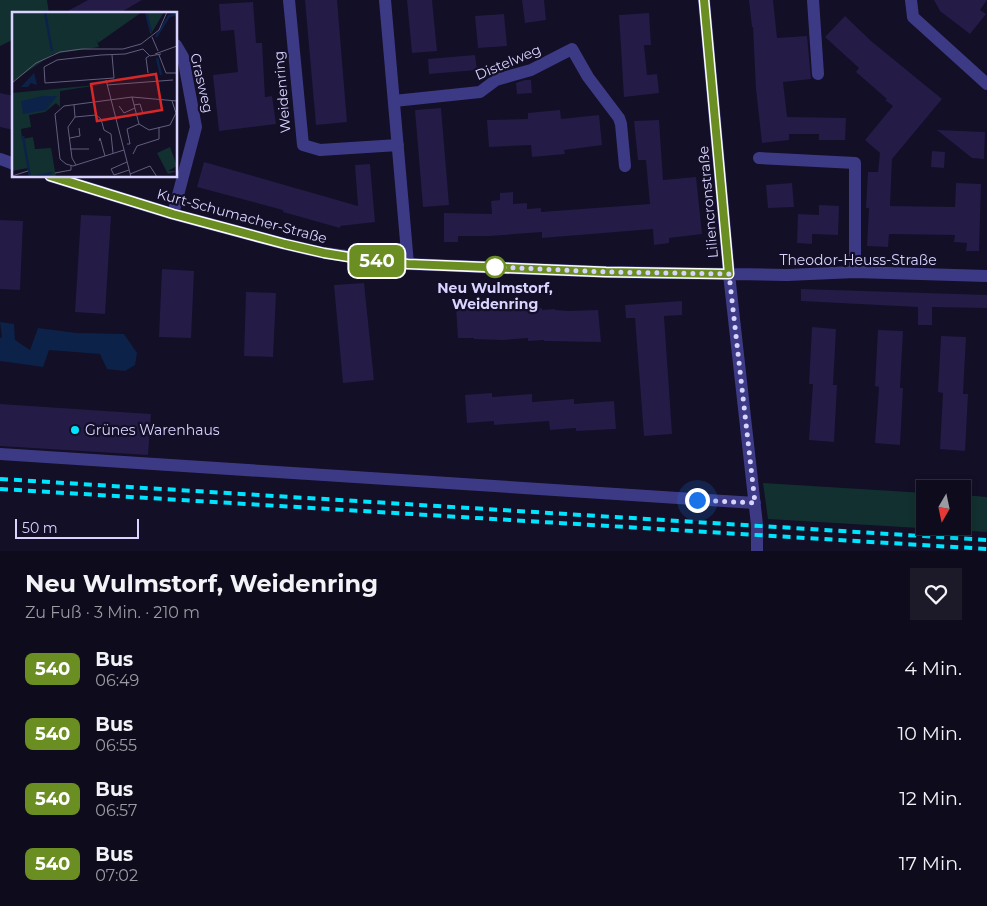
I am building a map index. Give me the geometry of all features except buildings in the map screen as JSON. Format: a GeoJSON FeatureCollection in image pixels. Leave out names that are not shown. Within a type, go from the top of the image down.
{"type":"FeatureCollection","features":[{"type":"Feature","properties":{"kind":"street","name":"Weidenring"},"geometry":{"type":"LineString","coordinates":[[289,0],[303,145],[320,150],[398,145]]}},
{"type":"Feature","properties":{"kind":"street"},"geometry":{"type":"LineString","coordinates":[[385,0],[408,264]]}},
{"type":"Feature","properties":{"kind":"street","name":"Liliencronstraße"},"geometry":{"type":"LineString","coordinates":[[704,0],[729,274],[758,525],[756,551]]}},
{"type":"Feature","properties":{"kind":"street"},"geometry":{"type":"LineString","coordinates":[[812,0],[818,74]]}},
{"type":"Feature","properties":{"kind":"street"},"geometry":{"type":"LineString","coordinates":[[911,0],[913,17],[987,84]]}},
{"type":"Feature","properties":{"kind":"street","name":"Grasweg"},"geometry":{"type":"LineString","coordinates":[[173,214],[196,127],[183,57],[178,48]]}},
{"type":"Feature","properties":{"kind":"street","name":"Distelweg"},"geometry":{"type":"LineString","coordinates":[[394,101],[480,92],[496,80],[531,70],[572,49],[588,77],[619,118],[625,166]]}},
{"type":"Feature","properties":{"kind":"street"},"geometry":{"type":"LineString","coordinates":[[759,158],[855,163],[855,272]]}},
{"type":"Feature","properties":{"kind":"street"},"geometry":{"type":"LineString","coordinates":[[0,159],[12,163]]}},
{"type":"Feature","properties":{"kind":"street","name":"Kurt-Schumacher-Straße"},"geometry":{"type":"LineString","coordinates":[[56,178],[173,214],[324,253],[408,264],[606,272],[729,274]]}},
{"type":"Feature","properties":{"kind":"street","name":"Theodor-Heuss-Straße"},"geometry":{"type":"LineString","coordinates":[[729,274],[855,272],[987,276]]}},
{"type":"Feature","properties":{"kind":"street"},"geometry":{"type":"LineString","coordinates":[[0,454],[755,503]]}},
{"type":"Feature","properties":{"kind":"green space"},"geometry":{"type":"Polygon","coordinates":[[[0,0],[47,0],[49,12],[12,12],[12,40],[0,46],[0,0]]]}},
{"type":"Feature","properties":{"kind":"green space"},"geometry":{"type":"Polygon","coordinates":[[[763,483],[916,492],[916,528],[768,519],[763,483]]]}},
{"type":"Feature","properties":{"kind":"green space"},"geometry":{"type":"Polygon","coordinates":[[[971,496],[987,497],[987,532],[971,531],[971,496]]]}},
{"type":"Feature","properties":{"kind":"water"},"geometry":{"type":"Polygon","coordinates":[[[0,322],[14,324],[15,340],[30,350],[38,328],[77,333],[124,334],[137,353],[135,365],[125,371],[107,369],[100,354],[49,350],[43,367],[0,361],[0,338],[2,337],[0,322]]]}},
{"type":"Feature","properties":{"kind":"railway"},"geometry":{"type":"LineString","coordinates":[[0,479],[987,540]]}},
{"type":"Feature","properties":{"kind":"railway"},"geometry":{"type":"LineString","coordinates":[[0,489],[987,549]]}},
{"type":"Feature","properties":{"kind":"bus line","name":"540"},"geometry":{"type":"LineString","coordinates":[[56,178],[173,214],[285,244],[367,260],[408,264],[606,272],[729,274],[704,0]]}},
{"type":"Feature","properties":{"kind":"place","name":"Neu Wulmstorf, Weidenring"},"geometry":{"type":"Point","coordinates":[495,267]}},
{"type":"Feature","properties":{"kind":"place","name":"Grünes Warenhaus"},"geometry":{"type":"Point","coordinates":[75,430]}},
{"type":"Feature","properties":{"kind":"route"},"geometry":{"type":"LineString","coordinates":[[495,267],[606,272],[729,274],[755,503],[697,500]]}}]}
